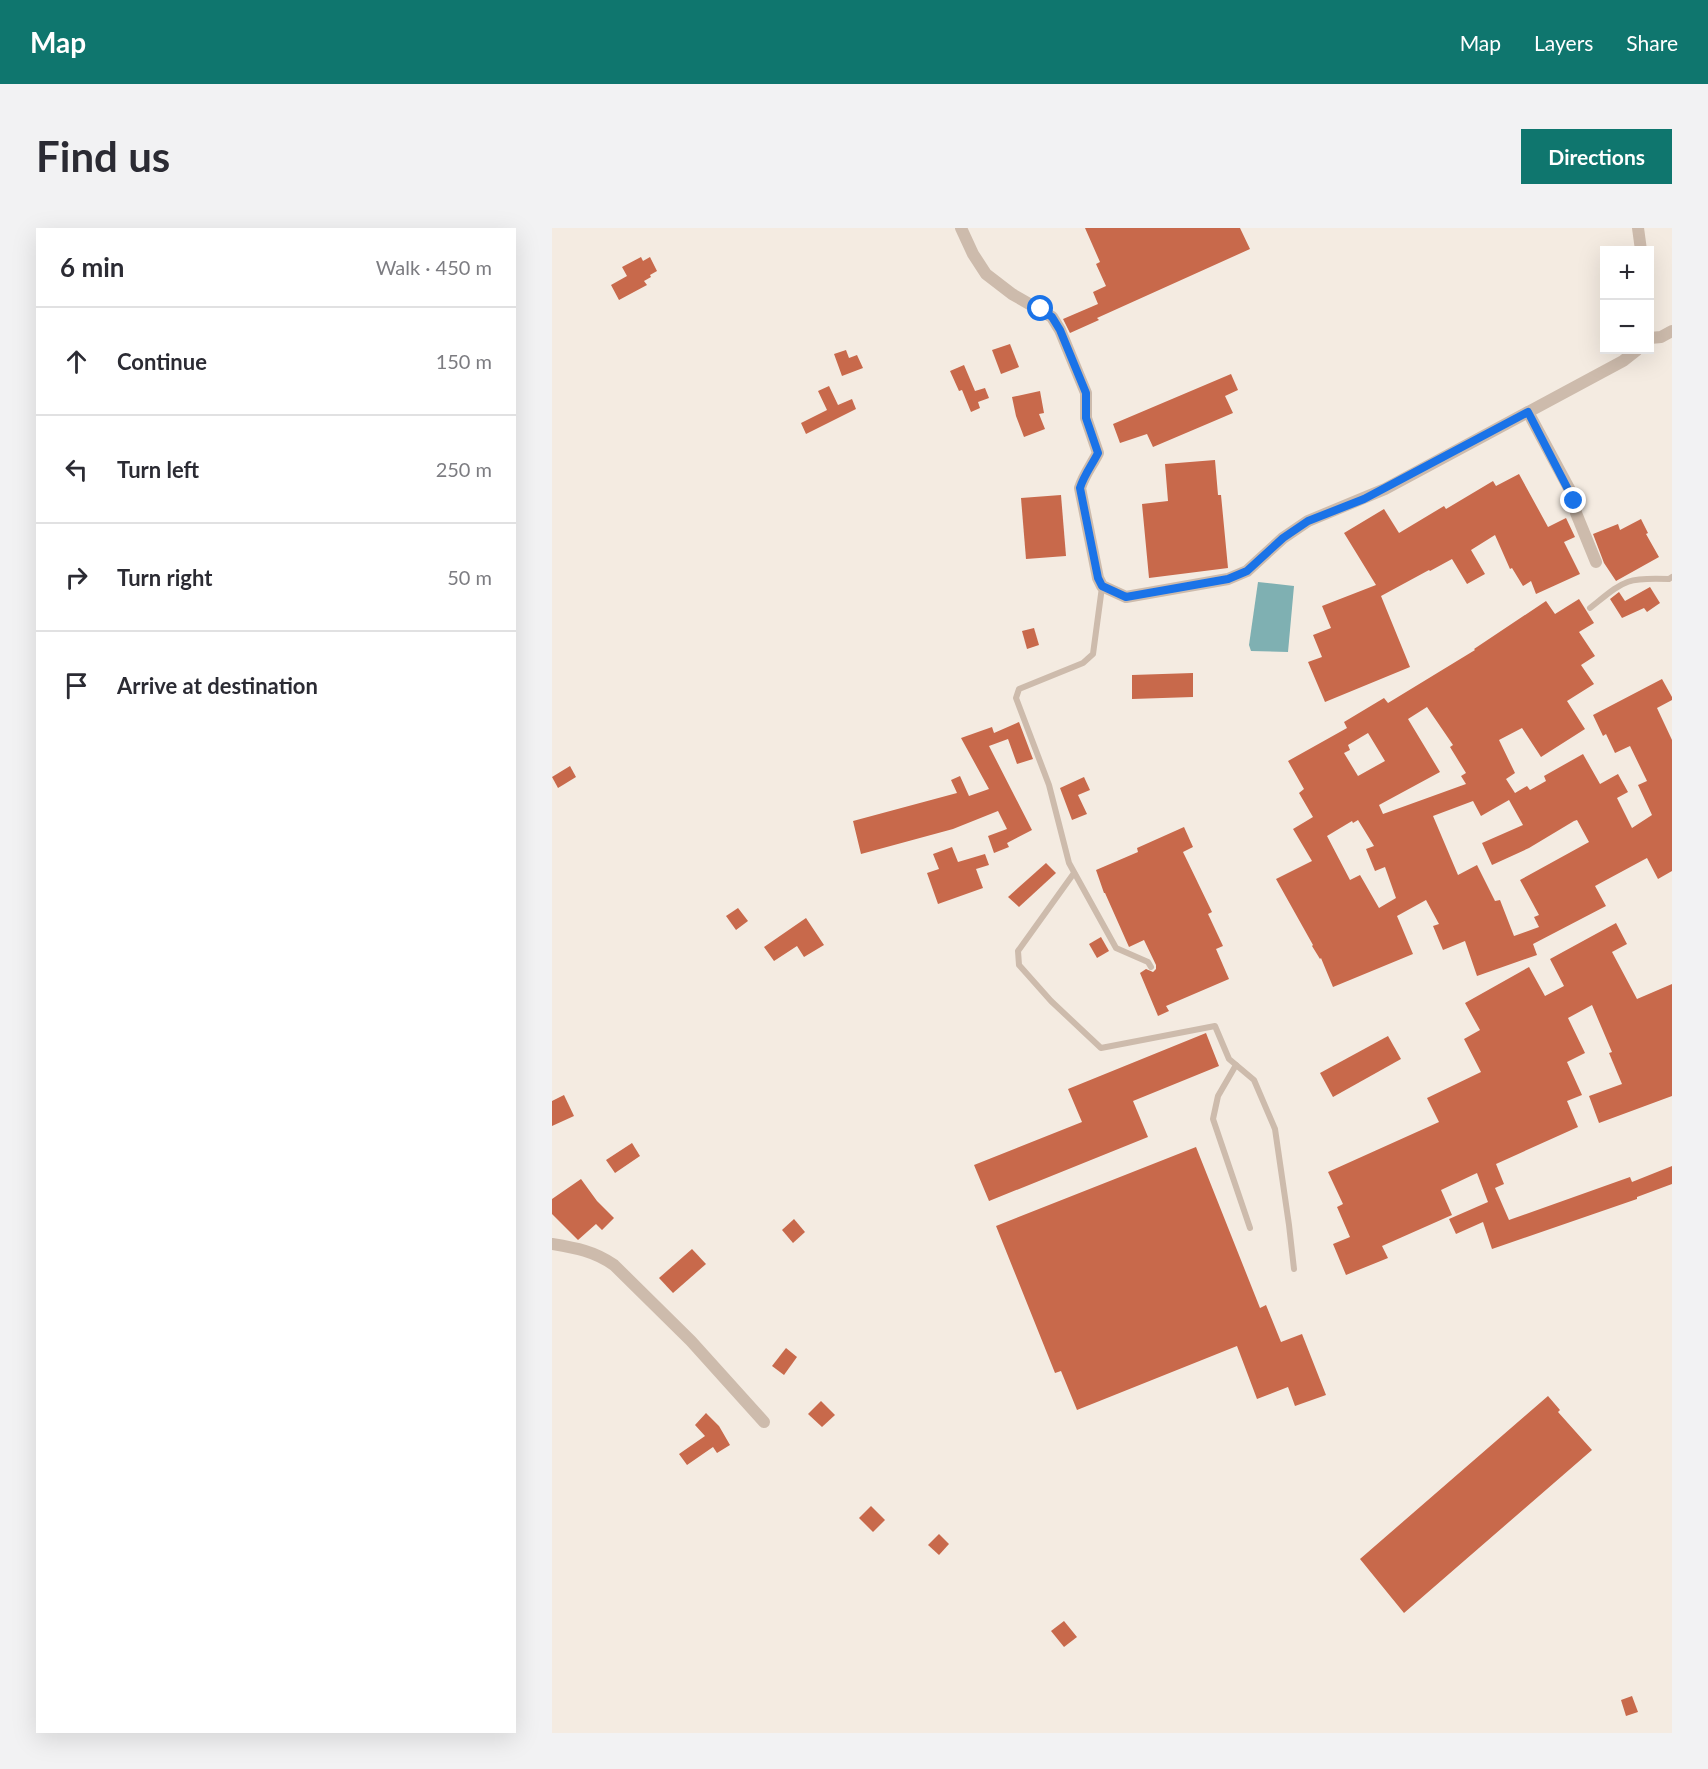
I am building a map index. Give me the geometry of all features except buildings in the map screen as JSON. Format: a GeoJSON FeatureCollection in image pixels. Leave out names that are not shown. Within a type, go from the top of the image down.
{"type":"FeatureCollection","features":[{"type":"Feature","properties":{"kind":"street"},"geometry":{"type":"LineString","coordinates":[[961,228],[973,254],[986,274],[1012,294],[1052,317],[1060,330],[1086,393],[1086,418],[1098,453],[1083,477],[1080,488],[1098,578],[1102,586],[1126,597],[1228,579],[1247,571],[1283,538],[1308,521],[1374,494],[1623,362],[1632,354]]}},
{"type":"Feature","properties":{"kind":"street"},"geometry":{"type":"LineString","coordinates":[[1638,228],[1640,246]]}},
{"type":"Feature","properties":{"kind":"street"},"geometry":{"type":"LineString","coordinates":[[1654,338],[1661,337],[1672,331]]}},
{"type":"Feature","properties":{"kind":"street"},"geometry":{"type":"LineString","coordinates":[[1528,412],[1571,492],[1576,513],[1596,562]]}},
{"type":"Feature","properties":{"kind":"street"},"geometry":{"type":"LineString","coordinates":[[552,1244],[585,1249],[614,1265],[692,1341],[764,1422]]}},
{"type":"Feature","properties":{"kind":"lane"},"geometry":{"type":"LineString","coordinates":[[1590,608],[1631,579],[1669,579],[1672,577]]}},
{"type":"Feature","properties":{"kind":"lane"},"geometry":{"type":"LineString","coordinates":[[1102,586],[1093,654],[1083,663],[1019,689],[1016,698],[1049,784],[1069,863],[1074,873],[1116,948],[1148,962],[1151,967]]}},
{"type":"Feature","properties":{"kind":"lane"},"geometry":{"type":"LineString","coordinates":[[1074,873],[1018,951],[1019,965],[1051,1001],[1101,1048],[1215,1026],[1229,1059],[1254,1080],[1275,1129],[1294,1269]]}},
{"type":"Feature","properties":{"kind":"lane"},"geometry":{"type":"LineString","coordinates":[[1236,1065],[1218,1096],[1213,1119],[1250,1228]]}},
{"type":"Feature","properties":{"kind":"water"},"geometry":{"type":"Polygon","coordinates":[[[1258,582],[1294,586],[1288,652],[1251,651],[1249,645],[1258,582]]]}},
{"type":"Feature","properties":{"kind":"route"},"geometry":{"type":"LineString","coordinates":[[1041,309],[1052,317],[1060,330],[1086,393],[1086,418],[1098,453],[1083,477],[1080,488],[1098,578],[1102,586],[1126,597],[1228,579],[1247,571],[1283,538],[1308,521],[1385,489],[1528,412],[1574,501]]}}]}
